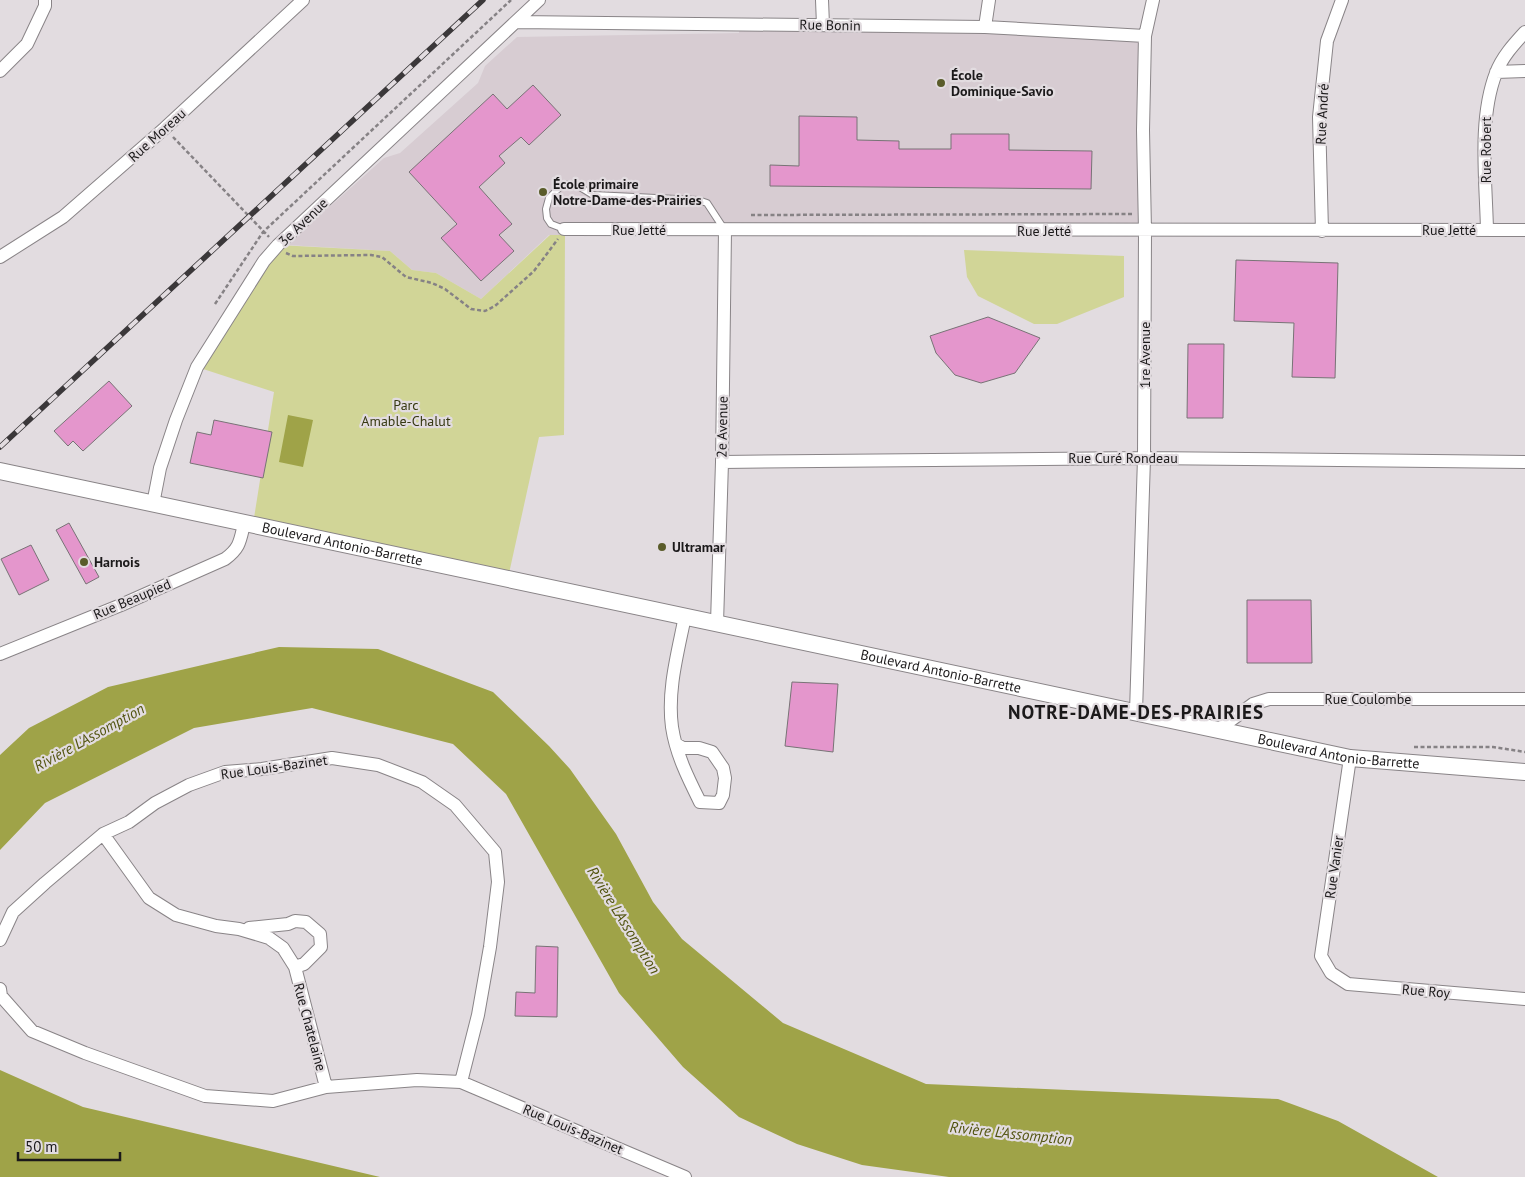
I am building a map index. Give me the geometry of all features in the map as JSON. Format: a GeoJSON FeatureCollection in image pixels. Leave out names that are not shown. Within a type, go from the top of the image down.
{"type":"FeatureCollection","features":[{"type":"Feature","properties":{"kind":"street"},"geometry":{"type":"LineString","coordinates":[[0,71],[27,44],[45,6],[45,0]]}},
{"type":"Feature","properties":{"kind":"street","name":"Rue Moreau"},"geometry":{"type":"LineString","coordinates":[[0,257],[63,217],[165,128],[303,0]]}},
{"type":"Feature","properties":{"kind":"street","name":"3e Avenue"},"geometry":{"type":"LineString","coordinates":[[154,504],[160,468],[197,367],[264,261],[278,245],[539,0]]}},
{"type":"Feature","properties":{"kind":"street"},"geometry":{"type":"LineString","coordinates":[[822,0],[823,25]]}},
{"type":"Feature","properties":{"kind":"street"},"geometry":{"type":"LineString","coordinates":[[985,27],[989,0]]}},
{"type":"Feature","properties":{"kind":"street","name":"1re Avenue"},"geometry":{"type":"LineString","coordinates":[[1136,712],[1144,458],[1145,231],[1143,130],[1145,36],[1153,0]]}},
{"type":"Feature","properties":{"kind":"street","name":"Rue André"},"geometry":{"type":"LineString","coordinates":[[1322,231],[1319,118],[1327,41],[1342,0]]}},
{"type":"Feature","properties":{"kind":"street","name":"Rue Bonin"},"geometry":{"type":"LineString","coordinates":[[516,22],[985,27],[1145,36]]}},
{"type":"Feature","properties":{"kind":"street","name":"Rue Robert"},"geometry":{"type":"LineString","coordinates":[[1487,230],[1486,107],[1496,72],[1510,48],[1525,32]]}},
{"type":"Feature","properties":{"kind":"street"},"geometry":{"type":"LineString","coordinates":[[1496,72],[1525,71]]}},
{"type":"Feature","properties":{"kind":"street","name":"Rue Jetté"},"geometry":{"type":"LineString","coordinates":[[564,229],[1525,230]]}},
{"type":"Feature","properties":{"kind":"street","name":"2e Avenue"},"geometry":{"type":"LineString","coordinates":[[717,623],[722,462],[725,230]]}},
{"type":"Feature","properties":{"kind":"street","name":"Rue Curé Rondeau"},"geometry":{"type":"LineString","coordinates":[[722,462],[1144,458],[1525,462]]}},
{"type":"Feature","properties":{"kind":"street","name":"Boulevard Antonio-Barrette"},"geometry":{"type":"LineString","coordinates":[[0,471],[1350,758],[1525,772]]}},
{"type":"Feature","properties":{"kind":"street","name":"Rue Beaupied"},"geometry":{"type":"LineString","coordinates":[[0,654],[121,605],[225,558],[239,546],[244,524]]}},
{"type":"Feature","properties":{"kind":"street"},"geometry":{"type":"LineString","coordinates":[[676,744],[683,748],[699,748],[712,752],[723,768],[725,778],[723,795],[719,802],[700,802],[684,771],[676,744],[672,727],[673,680],[684,616]]}},
{"type":"Feature","properties":{"kind":"street","name":"Rue Coulombe"},"geometry":{"type":"LineString","coordinates":[[1219,729],[1253,704],[1269,699],[1525,699]]}},
{"type":"Feature","properties":{"kind":"street","name":"Rue Louis-Bazinet"},"geometry":{"type":"LineString","coordinates":[[0,940],[13,912],[103,834],[129,822],[155,803],[189,785],[225,772],[262,769],[332,758],[378,765],[422,782],[455,805],[495,852],[498,882],[490,947],[478,1015],[462,1082]]}},
{"type":"Feature","properties":{"kind":"street","name":"Rue Vanier"},"geometry":{"type":"LineString","coordinates":[[1331,973],[1321,956],[1350,758]]}},
{"type":"Feature","properties":{"kind":"street","name":"Rue Chatelaine"},"geometry":{"type":"LineString","coordinates":[[103,834],[149,898],[176,914],[216,926],[239,929],[269,938],[283,948],[295,967],[326,1087]]}},
{"type":"Feature","properties":{"kind":"street","name":"Rue Chatelaine"},"geometry":{"type":"LineString","coordinates":[[239,929],[279,926],[295,921],[306,922],[320,934],[320,947],[304,964],[295,967]]}},
{"type":"Feature","properties":{"kind":"street","name":"Rue Roy"},"geometry":{"type":"LineString","coordinates":[[1331,973],[1348,984],[1525,999]]}},
{"type":"Feature","properties":{"kind":"street","name":"Rue Louis-Bazinet"},"geometry":{"type":"LineString","coordinates":[[0,990],[1,996],[32,1031],[85,1053],[205,1096],[273,1101],[326,1087],[417,1080],[462,1082],[685,1177]]}},
{"type":"Feature","properties":{"kind":"lane"},"geometry":{"type":"LineString","coordinates":[[564,229],[552,224],[547,218],[546,208],[549,198],[559,188],[566,184],[575,184],[593,195],[698,200],[706,203],[725,230]]}},
{"type":"Feature","properties":{"kind":"path","name":"3e Avenue"},"geometry":{"type":"LineString","coordinates":[[215,304],[263,232],[511,0]]}},
{"type":"Feature","properties":{"kind":"path"},"geometry":{"type":"LineString","coordinates":[[165,128],[263,232]]}},
{"type":"Feature","properties":{"kind":"shaded area"},"geometry":{"type":"Polygon","coordinates":[[[739,24],[1145,36],[1145,231],[565,226],[565,235],[549,235],[481,299],[436,273],[412,270],[390,251],[287,245],[384,158],[400,153],[478,83],[485,66],[517,37],[739,33],[739,24]]]}},
{"type":"Feature","properties":{"kind":"green space","name":"Parc Amable-Chalut"},"geometry":{"type":"Polygon","coordinates":[[[550,235],[565,235],[564,435],[539,437],[508,578],[254,518],[274,392],[197,367],[278,245],[390,251],[412,270],[436,273],[481,299],[550,235]]]}},
{"type":"Feature","properties":{"kind":"green space"},"geometry":{"type":"Polygon","coordinates":[[[964,250],[1124,256],[1124,297],[1057,324],[1034,324],[978,296],[967,277],[964,250]]]}},
{"type":"Feature","properties":{"kind":"water"},"geometry":{"type":"Polygon","coordinates":[[[288,415],[313,420],[303,467],[279,462],[288,415]]]}},
{"type":"Feature","properties":{"kind":"water","name":"Rivière L'Assomption"},"geometry":{"type":"Polygon","coordinates":[[[279,647],[378,649],[493,692],[570,769],[616,834],[653,902],[682,939],[783,1023],[926,1084],[1278,1099],[1338,1121],[1438,1177],[949,1177],[862,1165],[797,1144],[739,1117],[683,1067],[619,993],[506,794],[453,744],[312,708],[194,728],[45,803],[0,850],[0,755],[29,728],[108,687],[279,647]]]}},
{"type":"Feature","properties":{"kind":"water"},"geometry":{"type":"Polygon","coordinates":[[[0,1070],[83,1107],[380,1177],[0,1177],[0,1070]]]}},
{"type":"Feature","properties":{"kind":"building"},"geometry":{"type":"Polygon","coordinates":[[[533,85],[561,115],[529,145],[521,137],[499,156],[505,163],[479,187],[512,224],[499,235],[514,251],[481,281],[441,238],[457,224],[409,172],[493,94],[507,109],[533,85]]]}},
{"type":"Feature","properties":{"kind":"building"},"geometry":{"type":"Polygon","coordinates":[[[799,116],[857,117],[857,140],[899,141],[899,149],[951,149],[951,134],[1009,134],[1009,150],[1092,151],[1091,189],[770,186],[770,165],[799,166],[799,116]]]}},
{"type":"Feature","properties":{"kind":"building"},"geometry":{"type":"Polygon","coordinates":[[[1236,260],[1338,263],[1335,378],[1292,377],[1294,323],[1234,321],[1236,260]]]}},
{"type":"Feature","properties":{"kind":"building"},"geometry":{"type":"Polygon","coordinates":[[[988,317],[1040,338],[1015,373],[981,383],[955,375],[936,353],[930,336],[988,317]]]}},
{"type":"Feature","properties":{"kind":"building"},"geometry":{"type":"Polygon","coordinates":[[[1188,344],[1224,344],[1223,418],[1187,418],[1188,344]]]}},
{"type":"Feature","properties":{"kind":"building"},"geometry":{"type":"Polygon","coordinates":[[[109,381],[132,406],[83,451],[73,441],[68,446],[54,431],[109,381]]]}},
{"type":"Feature","properties":{"kind":"building"},"geometry":{"type":"Polygon","coordinates":[[[214,420],[272,432],[263,478],[190,463],[197,432],[211,435],[214,420]]]}},
{"type":"Feature","properties":{"kind":"building"},"geometry":{"type":"Polygon","coordinates":[[[69,523],[99,577],[86,584],[56,530],[69,523]]]}},
{"type":"Feature","properties":{"kind":"building"},"geometry":{"type":"Polygon","coordinates":[[[31,545],[49,580],[19,595],[1,559],[31,545]]]}},
{"type":"Feature","properties":{"kind":"building"},"geometry":{"type":"Polygon","coordinates":[[[1247,600],[1311,600],[1312,663],[1247,663],[1247,600]]]}},
{"type":"Feature","properties":{"kind":"building"},"geometry":{"type":"Polygon","coordinates":[[[792,682],[838,684],[833,752],[785,746],[792,682]]]}},
{"type":"Feature","properties":{"kind":"building"},"geometry":{"type":"Polygon","coordinates":[[[536,946],[558,947],[557,1017],[515,1016],[516,992],[535,993],[536,946]]]}},
{"type":"Feature","properties":{"kind":"railway"},"geometry":{"type":"LineString","coordinates":[[0,447],[483,0]]}},
{"type":"Feature","properties":{"kind":"place","name":"École Dominique-Savio"},"geometry":{"type":"Point","coordinates":[941,83]}},
{"type":"Feature","properties":{"kind":"place","name":"École primaire Notre-Dame-des-Prairies"},"geometry":{"type":"Point","coordinates":[543,192]}},
{"type":"Feature","properties":{"kind":"place","name":"Ultramar"},"geometry":{"type":"Point","coordinates":[662,547]}},
{"type":"Feature","properties":{"kind":"place","name":"Harnois"},"geometry":{"type":"Point","coordinates":[84,562]}},
{"type":"Feature","properties":{"kind":"district","name":"NOTRE-DAME-DES-PRAIRIES"},"geometry":{"type":"Point","coordinates":[1136,712]}}]}
